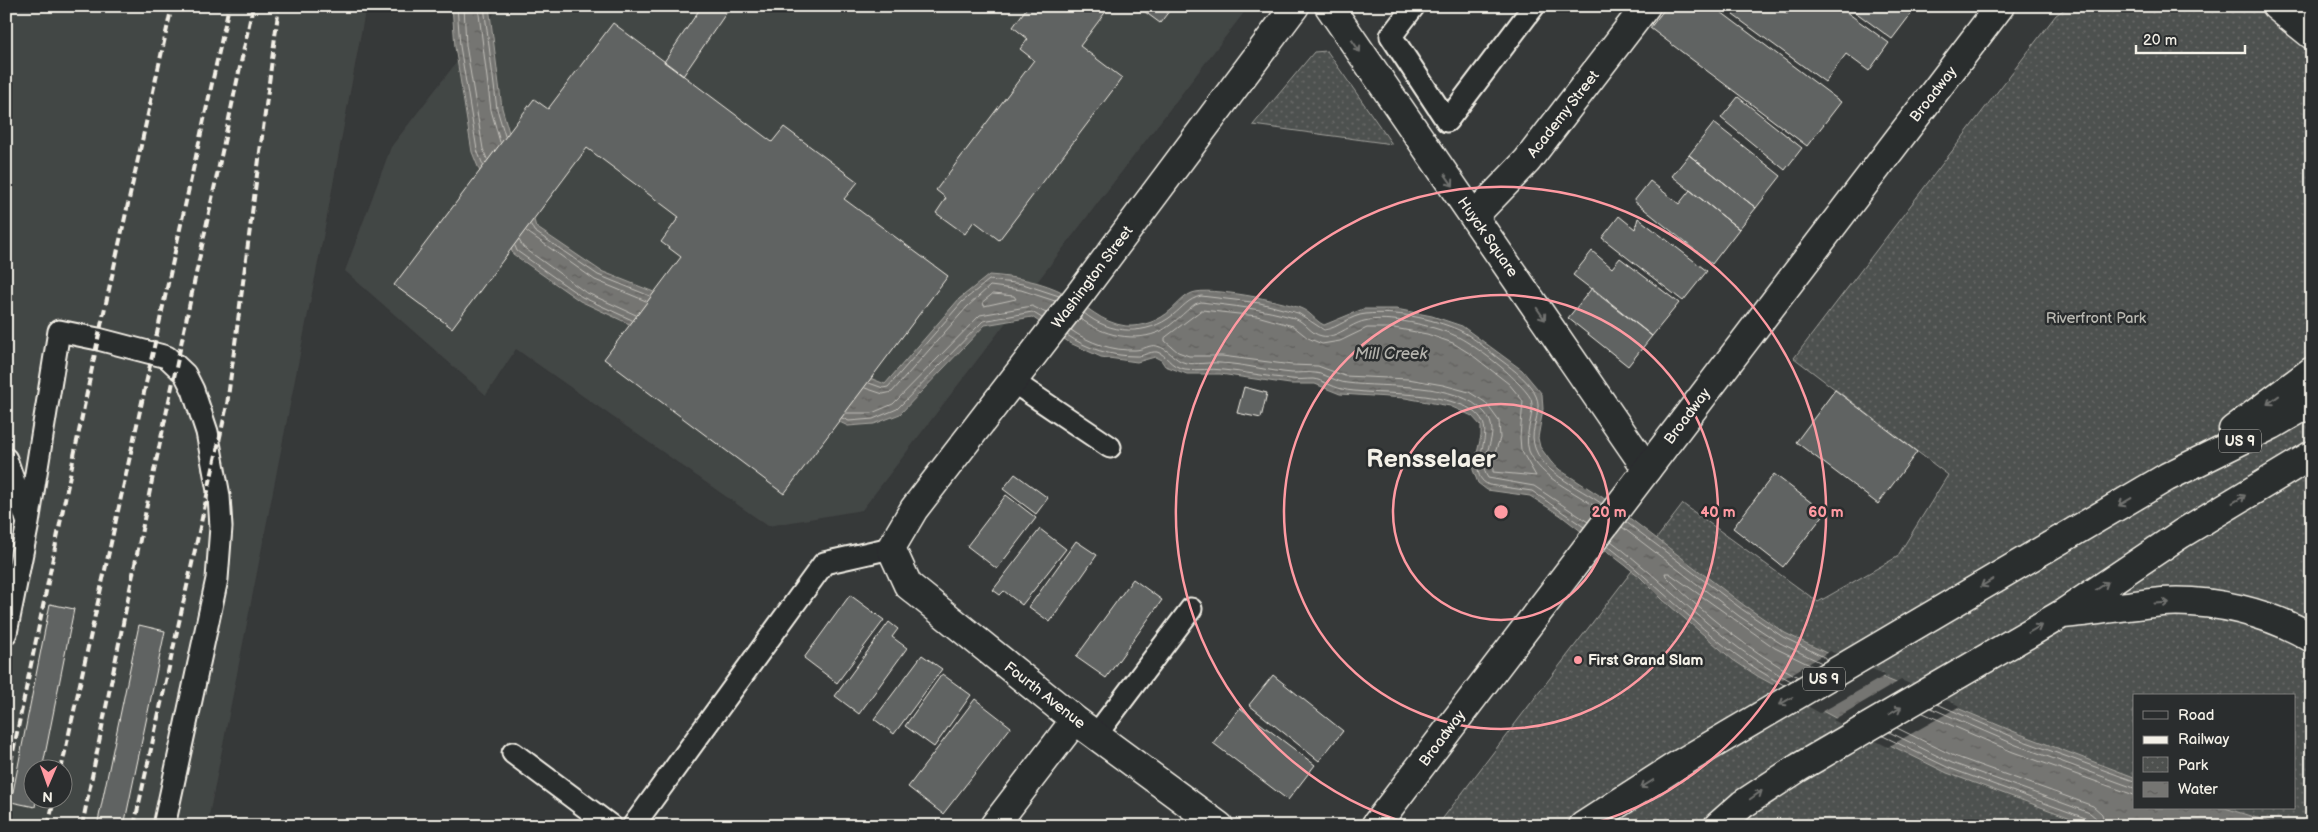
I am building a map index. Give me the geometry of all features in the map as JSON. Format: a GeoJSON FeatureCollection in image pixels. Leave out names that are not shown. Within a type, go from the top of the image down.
{"type":"FeatureCollection","features":[{"type":"Feature","properties":{"kind":"main road","name":"Washington Street"},"geometry":{"type":"LineString","coordinates":[[891,548],[914,509],[1079,295],[1295,6]]}},
{"type":"Feature","properties":{"kind":"main road","name":"Huyck Square"},"geometry":{"type":"LineString","coordinates":[[1329,6],[1474,216],[1644,473]]}},
{"type":"Feature","properties":{"kind":"main road","name":"Academy Street"},"geometry":{"type":"LineString","coordinates":[[1474,216],[1527,161],[1646,6]]}},
{"type":"Feature","properties":{"kind":"main road"},"geometry":{"type":"LineString","coordinates":[[2276,6],[2312,35]]}},
{"type":"Feature","properties":{"kind":"main road","name":"Broadway"},"geometry":{"type":"LineString","coordinates":[[1375,826],[1644,473],[1992,10]]}},
{"type":"Feature","properties":{"kind":"main road"},"geometry":{"type":"LineString","coordinates":[[2167,477],[2312,371]]}},
{"type":"Feature","properties":{"kind":"main road","name":"US 9"},"geometry":{"type":"LineString","coordinates":[[1584,826],[1676,766],[2167,477],[2272,425],[2312,402]]}},
{"type":"Feature","properties":{"kind":"main road"},"geometry":{"type":"LineString","coordinates":[[1718,826],[1743,804],[1798,768],[2062,614],[2181,534],[2312,455]]}},
{"type":"Feature","properties":{"kind":"main road","name":"Fourth Avenue"},"geometry":{"type":"LineString","coordinates":[[891,548],[908,585],[1086,727],[1218,826]]}},
{"type":"Feature","properties":{"kind":"main road"},"geometry":{"type":"LineString","coordinates":[[2062,614],[2164,602],[2197,602],[2248,612],[2290,627],[2312,638]]}},
{"type":"Feature","properties":{"kind":"main road"},"geometry":{"type":"LineString","coordinates":[[994,826],[1086,727]]}},
{"type":"Feature","properties":{"kind":"lane"},"geometry":{"type":"LineString","coordinates":[[1414,6],[1392,36],[1447,121],[1534,6]]}},
{"type":"Feature","properties":{"kind":"lane"},"geometry":{"type":"LineString","coordinates":[[1395,103],[1416,74]]}},
{"type":"Feature","properties":{"kind":"lane"},"geometry":{"type":"LineString","coordinates":[[6,633],[28,523],[60,331],[151,351],[166,357],[185,374],[193,390],[208,432],[220,496],[222,527],[218,579],[164,826]]}},
{"type":"Feature","properties":{"kind":"lane"},"geometry":{"type":"LineString","coordinates":[[1012,381],[1110,448]]}},
{"type":"Feature","properties":{"kind":"lane"},"geometry":{"type":"LineString","coordinates":[[6,459],[28,523]]}},
{"type":"Feature","properties":{"kind":"lane"},"geometry":{"type":"LineString","coordinates":[[633,826],[824,563],[891,548]]}},
{"type":"Feature","properties":{"kind":"lane"},"geometry":{"type":"LineString","coordinates":[[1086,727],[1191,609]]}},
{"type":"Feature","properties":{"kind":"lane"},"geometry":{"type":"LineString","coordinates":[[513,754],[611,826]]}},
{"type":"Feature","properties":{"kind":"shaded area"},"geometry":{"type":"Polygon","coordinates":[[[6,6],[366,6],[326,222],[207,826],[6,826],[6,6]]]}},
{"type":"Feature","properties":{"kind":"shaded area"},"geometry":{"type":"Polygon","coordinates":[[[500,6],[1249,6],[862,510],[768,526],[516,349],[486,395],[345,271],[391,147],[500,6]]]}},
{"type":"Feature","properties":{"kind":"green space","name":"Riverfront Park"},"geometry":{"type":"Polygon","coordinates":[[[2069,6],[2312,6],[2312,826],[1437,826],[1683,504],[1818,602],[1897,557],[1948,475],[1794,358],[2056,15],[2069,6]]]}},
{"type":"Feature","properties":{"kind":"green space"},"geometry":{"type":"Polygon","coordinates":[[[1327,51],[1392,144],[1253,125],[1314,52],[1327,51]]]}},
{"type":"Feature","properties":{"kind":"water","name":"Mill Creek"},"geometry":{"type":"Polygon","coordinates":[[[452,6],[489,6],[502,108],[536,227],[601,271],[885,384],[959,299],[989,275],[1018,278],[1048,286],[1066,294],[1101,317],[1126,326],[1144,324],[1156,320],[1166,314],[1186,296],[1201,291],[1246,295],[1291,305],[1304,310],[1324,325],[1363,309],[1396,309],[1432,316],[1462,326],[1522,370],[1542,394],[1543,409],[1538,438],[1540,447],[1551,462],[1560,470],[1602,497],[1745,606],[1785,633],[1843,661],[2020,734],[2133,777],[2133,810],[2231,810],[2282,826],[2093,826],[1947,773],[1839,720],[1759,677],[1733,660],[1663,600],[1639,576],[1560,515],[1530,496],[1487,490],[1478,483],[1473,470],[1481,436],[1481,426],[1472,416],[1450,406],[1405,398],[1340,394],[1315,384],[1290,384],[1220,374],[1187,374],[1165,366],[1161,360],[1155,357],[1137,362],[1101,357],[1070,343],[1032,317],[985,325],[900,414],[874,424],[848,426],[580,301],[513,254],[472,152],[455,47],[452,6]]]}},
{"type":"Feature","properties":{"kind":"pier"},"geometry":{"type":"Polygon","coordinates":[[[1830,651],[1886,675],[1820,713],[1771,686],[1830,651]]]}},
{"type":"Feature","properties":{"kind":"pier"},"geometry":{"type":"Polygon","coordinates":[[[1901,680],[1960,706],[1888,747],[1833,720],[1901,680]]]}},
{"type":"Feature","properties":{"kind":"building"},"geometry":{"type":"Polygon","coordinates":[[[702,6],[731,6],[683,76],[664,62],[702,6]]]}},
{"type":"Feature","properties":{"kind":"building"},"geometry":{"type":"Polygon","coordinates":[[[1028,6],[1110,6],[1080,46],[1122,78],[999,240],[974,221],[965,234],[936,213],[946,198],[936,190],[1034,60],[1020,49],[1028,39],[1013,27],[1028,6]]]}},
{"type":"Feature","properties":{"kind":"building"},"geometry":{"type":"Polygon","coordinates":[[[1137,6],[1173,6],[1160,23],[1137,6]]]}},
{"type":"Feature","properties":{"kind":"building"},"geometry":{"type":"Polygon","coordinates":[[[1667,6],[1713,6],[1841,102],[1807,146],[1650,28],[1667,6]]]}},
{"type":"Feature","properties":{"kind":"building"},"geometry":{"type":"Polygon","coordinates":[[[1739,6],[1776,6],[1787,14],[1793,6],[1838,6],[1889,43],[1869,71],[1846,54],[1825,82],[1733,15],[1739,6]]]}},
{"type":"Feature","properties":{"kind":"building"},"geometry":{"type":"Polygon","coordinates":[[[1847,6],[1917,6],[1892,39],[1847,6]]]}},
{"type":"Feature","properties":{"kind":"building"},"geometry":{"type":"Polygon","coordinates":[[[613,23],[772,142],[784,127],[858,182],[844,199],[948,276],[784,494],[604,359],[681,257],[661,242],[679,217],[587,148],[452,328],[394,285],[534,99],[548,109],[613,23]]]}},
{"type":"Feature","properties":{"kind":"building"},"geometry":{"type":"Polygon","coordinates":[[[1738,97],[1802,148],[1785,170],[1721,118],[1738,97]]]}},
{"type":"Feature","properties":{"kind":"building"},"geometry":{"type":"Polygon","coordinates":[[[1714,123],[1781,176],[1756,208],[1689,155],[1714,123]]]}},
{"type":"Feature","properties":{"kind":"building"},"geometry":{"type":"Polygon","coordinates":[[[1689,155],[1756,208],[1739,229],[1672,176],[1689,155]]]}},
{"type":"Feature","properties":{"kind":"building"},"geometry":{"type":"Polygon","coordinates":[[[1650,181],[1679,204],[1690,190],[1739,229],[1712,264],[1634,201],[1650,181]]]}},
{"type":"Feature","properties":{"kind":"building"},"geometry":{"type":"Polygon","coordinates":[[[1619,216],[1635,229],[1638,218],[1707,271],[1683,301],[1602,238],[1619,216]]]}},
{"type":"Feature","properties":{"kind":"building"},"geometry":{"type":"Polygon","coordinates":[[[1592,251],[1612,268],[1620,258],[1679,303],[1652,336],[1573,275],[1592,251]]]}},
{"type":"Feature","properties":{"kind":"building"},"geometry":{"type":"Polygon","coordinates":[[[1592,288],[1652,336],[1628,366],[1568,318],[1592,288]]]}},
{"type":"Feature","properties":{"kind":"building"},"geometry":{"type":"Polygon","coordinates":[[[1244,387],[1267,393],[1261,418],[1237,413],[1244,387]]]}},
{"type":"Feature","properties":{"kind":"building"},"geometry":{"type":"Polygon","coordinates":[[[1835,390],[1917,452],[1878,504],[1796,442],[1835,390]]]}},
{"type":"Feature","properties":{"kind":"building"},"geometry":{"type":"Polygon","coordinates":[[[1015,474],[1048,498],[1036,514],[1003,489],[1015,474]]]}},
{"type":"Feature","properties":{"kind":"building"},"geometry":{"type":"Polygon","coordinates":[[[1774,474],[1825,513],[1783,567],[1733,528],[1774,474]]]}},
{"type":"Feature","properties":{"kind":"building"},"geometry":{"type":"Polygon","coordinates":[[[1006,495],[1036,518],[997,569],[967,546],[1006,495]]]}},
{"type":"Feature","properties":{"kind":"building"},"geometry":{"type":"Polygon","coordinates":[[[1040,529],[1066,549],[1022,605],[1004,591],[1000,595],[993,590],[1040,529]]]}},
{"type":"Feature","properties":{"kind":"building"},"geometry":{"type":"Polygon","coordinates":[[[1076,541],[1097,555],[1050,622],[1029,607],[1076,541]]]}},
{"type":"Feature","properties":{"kind":"building"},"geometry":{"type":"Polygon","coordinates":[[[1133,579],[1162,600],[1106,678],[1076,657],[1133,579]]]}},
{"type":"Feature","properties":{"kind":"building"},"geometry":{"type":"Polygon","coordinates":[[[850,595],[884,620],[837,683],[804,658],[850,595]]]}},
{"type":"Feature","properties":{"kind":"building"},"geometry":{"type":"Polygon","coordinates":[[[50,604],[74,609],[44,760],[22,760],[22,804],[11,802],[50,604]]]}},
{"type":"Feature","properties":{"kind":"building"},"geometry":{"type":"Polygon","coordinates":[[[889,622],[898,629],[892,637],[907,648],[859,714],[835,696],[889,622]]]}},
{"type":"Feature","properties":{"kind":"building"},"geometry":{"type":"Polygon","coordinates":[[[139,625],[165,631],[124,826],[97,826],[139,625]]]}},
{"type":"Feature","properties":{"kind":"building"},"geometry":{"type":"Polygon","coordinates":[[[922,655],[942,669],[894,734],[874,719],[922,655]]]}},
{"type":"Feature","properties":{"kind":"building"},"geometry":{"type":"Polygon","coordinates":[[[942,674],[971,695],[934,747],[905,726],[942,674]]]}},
{"type":"Feature","properties":{"kind":"building"},"geometry":{"type":"Polygon","coordinates":[[[1273,675],[1343,731],[1319,761],[1249,705],[1273,675]]]}},
{"type":"Feature","properties":{"kind":"building"},"geometry":{"type":"Polygon","coordinates":[[[975,699],[1011,727],[943,814],[908,787],[975,699]]]}},
{"type":"Feature","properties":{"kind":"building"},"geometry":{"type":"Polygon","coordinates":[[[1240,708],[1315,765],[1288,800],[1213,743],[1240,708]]]}},
{"type":"Feature","properties":{"kind":"railway"},"geometry":{"type":"LineString","coordinates":[[6,786],[98,339],[172,6]]}},
{"type":"Feature","properties":{"kind":"railway"},"geometry":{"type":"LineString","coordinates":[[63,760],[229,6]]}},
{"type":"Feature","properties":{"kind":"railway"},"geometry":{"type":"LineString","coordinates":[[82,826],[150,490],[253,6]]}},
{"type":"Feature","properties":{"kind":"railway"},"geometry":{"type":"LineString","coordinates":[[134,826],[227,405],[279,6]]}},
{"type":"Feature","properties":{"kind":"railway"},"geometry":{"type":"LineString","coordinates":[[48,826],[52,810]]}},
{"type":"Feature","properties":{"kind":"place","name":"First Grand Slam"},"geometry":{"type":"Point","coordinates":[1578,660]}},
{"type":"Feature","properties":{"kind":"district","name":"Rensselaer"},"geometry":{"type":"Point","coordinates":[1431,458]}}]}
